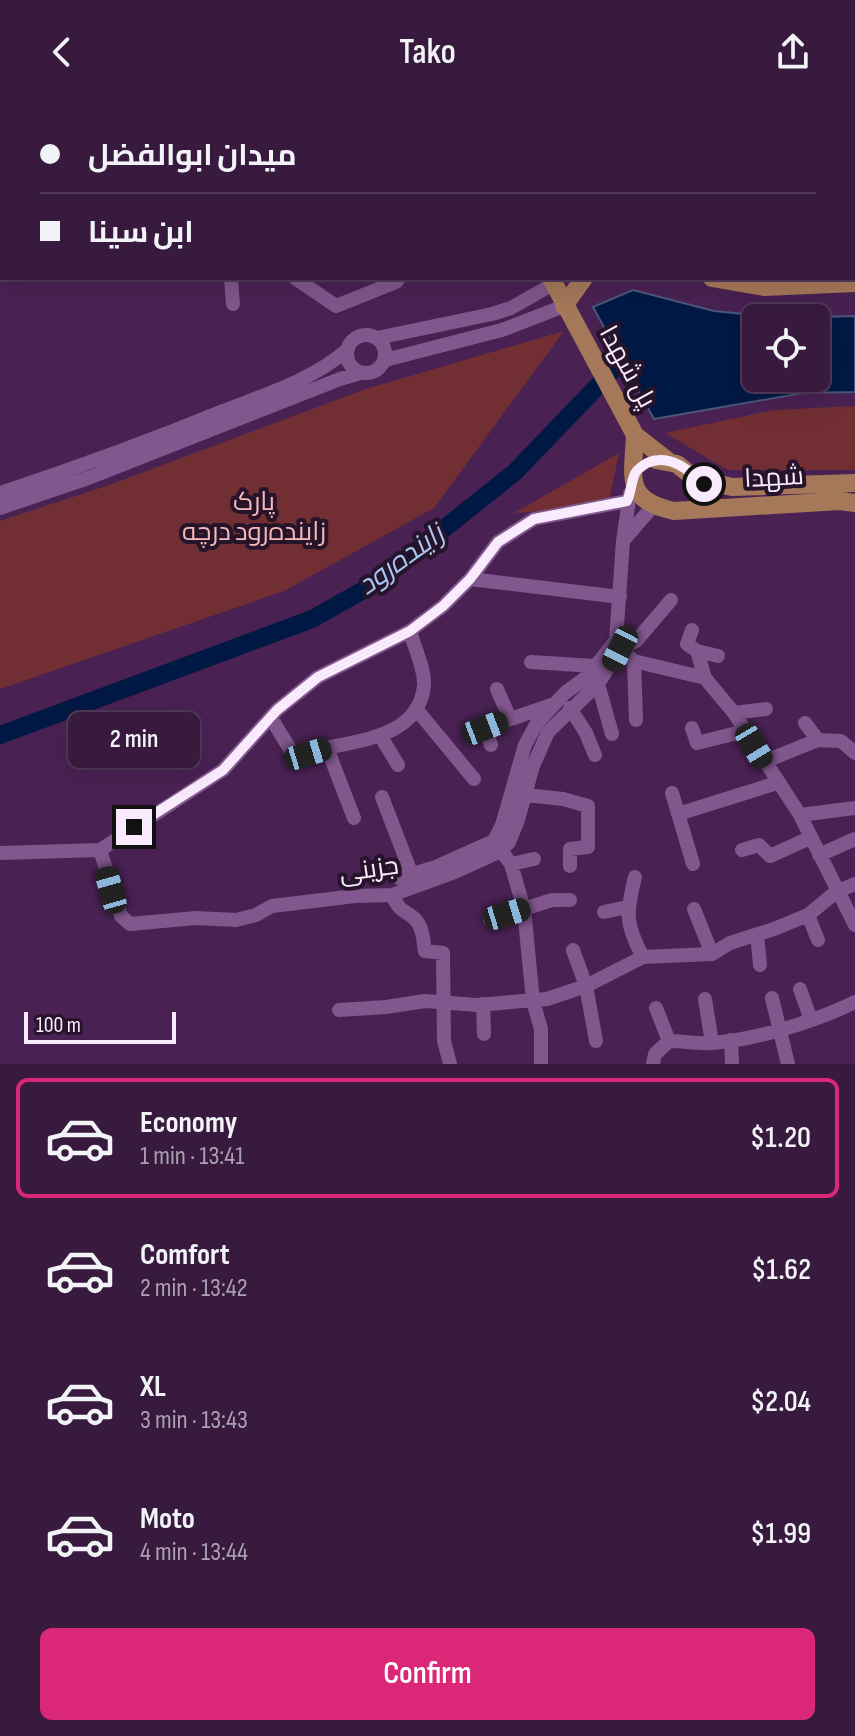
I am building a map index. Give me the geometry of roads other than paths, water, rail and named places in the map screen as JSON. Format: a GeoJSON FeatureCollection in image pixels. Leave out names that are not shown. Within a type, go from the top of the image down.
{"type":"FeatureCollection","features":[{"type":"Feature","properties":{"kind":"main road"},"geometry":{"type":"LineString","coordinates":[[564,306],[583,280]]}},
{"type":"Feature","properties":{"kind":"main road"},"geometry":{"type":"LineString","coordinates":[[724,280],[764,287],[855,283]]}},
{"type":"Feature","properties":{"kind":"main road","name":"پل شهدا"},"geometry":{"type":"LineString","coordinates":[[552,281],[635,435]]}},
{"type":"Feature","properties":{"kind":"main road"},"geometry":{"type":"LineString","coordinates":[[635,435],[698,479],[706,490],[707,497],[703,504],[696,509],[674,511],[646,502],[632,487],[635,435]]}},
{"type":"Feature","properties":{"kind":"main road"},"geometry":{"type":"LineString","coordinates":[[632,487],[647,463],[667,460]]}},
{"type":"Feature","properties":{"kind":"main road","name":"شهدا"},"geometry":{"type":"LineString","coordinates":[[698,479],[732,487],[855,483]]}},
{"type":"Feature","properties":{"kind":"main road","name":"شهدا"},"geometry":{"type":"LineString","coordinates":[[696,509],[840,501],[855,503]]}},
{"type":"Feature","properties":{"kind":"street"},"geometry":{"type":"LineString","coordinates":[[231,280],[233,304]]}},
{"type":"Feature","properties":{"kind":"street"},"geometry":{"type":"LineString","coordinates":[[298,280],[336,306],[398,280]]}},
{"type":"Feature","properties":{"kind":"street"},"geometry":{"type":"LineString","coordinates":[[0,493],[111,455],[290,385],[332,363],[360,336],[377,338],[492,314],[511,308],[552,281]]}},
{"type":"Feature","properties":{"kind":"street"},"geometry":{"type":"LineString","coordinates":[[385,360],[502,330],[564,306]]}},
{"type":"Feature","properties":{"kind":"street"},"geometry":{"type":"LineString","coordinates":[[0,508],[91,477],[340,379],[378,370],[385,360],[384,348],[377,338]]}},
{"type":"Feature","properties":{"kind":"street"},"geometry":{"type":"LineString","coordinates":[[348,349],[351,366],[361,373]]}},
{"type":"Feature","properties":{"kind":"street"},"geometry":{"type":"LineString","coordinates":[[0,853],[100,850],[223,770],[277,710],[318,677],[410,631],[443,606],[470,579],[498,542],[534,519],[632,487],[623,541],[618,645],[611,668],[531,748]]}},
{"type":"Feature","properties":{"kind":"street"},"geometry":{"type":"LineString","coordinates":[[623,541],[653,506]]}},
{"type":"Feature","properties":{"kind":"street"},"geometry":{"type":"LineString","coordinates":[[470,579],[620,597]]}},
{"type":"Feature","properties":{"kind":"street"},"geometry":{"type":"LineString","coordinates":[[541,1064],[541,1029],[533,1001],[524,909],[511,864],[498,846],[509,842],[537,723],[618,645],[636,641],[671,600]]}},
{"type":"Feature","properties":{"kind":"street"},"geometry":{"type":"LineString","coordinates":[[692,630],[687,644],[697,651],[718,656]]}},
{"type":"Feature","properties":{"kind":"street"},"geometry":{"type":"LineString","coordinates":[[271,718],[293,754],[308,754],[381,737],[399,726],[417,710],[424,683],[410,631]]}},
{"type":"Feature","properties":{"kind":"street"},"geometry":{"type":"LineString","coordinates":[[618,645],[634,661],[705,678]]}},
{"type":"Feature","properties":{"kind":"street"},"geometry":{"type":"LineString","coordinates":[[697,651],[705,678],[734,713],[800,815],[855,925]]}},
{"type":"Feature","properties":{"kind":"street"},"geometry":{"type":"LineString","coordinates":[[634,661],[636,720]]}},
{"type":"Feature","properties":{"kind":"street"},"geometry":{"type":"LineString","coordinates":[[531,662],[594,666]]}},
{"type":"Feature","properties":{"kind":"street"},"geometry":{"type":"LineString","coordinates":[[598,684],[612,734]]}},
{"type":"Feature","properties":{"kind":"street"},"geometry":{"type":"LineString","coordinates":[[497,689],[510,719]]}},
{"type":"Feature","properties":{"kind":"street"},"geometry":{"type":"LineString","coordinates":[[491,745],[485,728],[554,704]]}},
{"type":"Feature","properties":{"kind":"street"},"geometry":{"type":"LineString","coordinates":[[570,708],[595,755]]}},
{"type":"Feature","properties":{"kind":"street"},"geometry":{"type":"LineString","coordinates":[[734,713],[766,709]]}},
{"type":"Feature","properties":{"kind":"street"},"geometry":{"type":"LineString","coordinates":[[417,710],[474,779]]}},
{"type":"Feature","properties":{"kind":"street"},"geometry":{"type":"LineString","coordinates":[[805,723],[818,740]]}},
{"type":"Feature","properties":{"kind":"street"},"geometry":{"type":"LineString","coordinates":[[692,728],[697,743],[745,731]]}},
{"type":"Feature","properties":{"kind":"street"},"geometry":{"type":"LineString","coordinates":[[381,737],[398,765]]}},
{"type":"Feature","properties":{"kind":"street"},"geometry":{"type":"LineString","coordinates":[[763,762],[818,740],[841,741],[855,753]]}},
{"type":"Feature","properties":{"kind":"street"},"geometry":{"type":"LineString","coordinates":[[327,748],[354,818]]}},
{"type":"Feature","properties":{"kind":"street"},"geometry":{"type":"LineString","coordinates":[[798,750],[803,765]]}},
{"type":"Feature","properties":{"kind":"street"},"geometry":{"type":"LineString","coordinates":[[678,814],[777,783]]}},
{"type":"Feature","properties":{"kind":"street"},"geometry":{"type":"LineString","coordinates":[[672,793],[693,864]]}},
{"type":"Feature","properties":{"kind":"street"},"geometry":{"type":"LineString","coordinates":[[519,795],[563,799],[588,806],[588,847],[570,849],[570,866]]}},
{"type":"Feature","properties":{"kind":"street"},"geometry":{"type":"LineString","coordinates":[[382,797],[409,879]]}},
{"type":"Feature","properties":{"kind":"street"},"geometry":{"type":"LineString","coordinates":[[800,815],[855,808]]}},
{"type":"Feature","properties":{"kind":"street"},"geometry":{"type":"LineString","coordinates":[[742,850],[759,845],[770,856],[810,838]]}},
{"type":"Feature","properties":{"kind":"street"},"geometry":{"type":"LineString","coordinates":[[819,855],[855,839]]}},
{"type":"Feature","properties":{"kind":"street","name":"جزینی"},"geometry":{"type":"LineString","coordinates":[[100,850],[121,916],[130,924],[196,918],[236,920],[256,915],[272,906],[392,895],[409,879],[498,846]]}},
{"type":"Feature","properties":{"kind":"street"},"geometry":{"type":"LineString","coordinates":[[511,864],[534,859]]}},
{"type":"Feature","properties":{"kind":"street"},"geometry":{"type":"LineString","coordinates":[[635,877],[627,907],[630,934],[643,957]]}},
{"type":"Feature","properties":{"kind":"street"},"geometry":{"type":"LineString","coordinates":[[339,1010],[444,1001],[483,1004],[547,999],[586,986],[643,957],[712,954],[730,943],[808,915],[836,892],[855,884]]}},
{"type":"Feature","properties":{"kind":"street"},"geometry":{"type":"LineString","coordinates":[[392,895],[399,911],[414,918],[422,930],[425,951],[443,953],[444,1041],[450,1064]]}},
{"type":"Feature","properties":{"kind":"street"},"geometry":{"type":"LineString","coordinates":[[490,920],[552,900],[570,900]]}},
{"type":"Feature","properties":{"kind":"street"},"geometry":{"type":"LineString","coordinates":[[604,912],[627,907]]}},
{"type":"Feature","properties":{"kind":"street"},"geometry":{"type":"LineString","coordinates":[[694,909],[712,954]]}},
{"type":"Feature","properties":{"kind":"street"},"geometry":{"type":"LineString","coordinates":[[808,915],[818,940]]}},
{"type":"Feature","properties":{"kind":"street"},"geometry":{"type":"LineString","coordinates":[[757,934],[760,965]]}},
{"type":"Feature","properties":{"kind":"street"},"geometry":{"type":"LineString","coordinates":[[573,950],[586,986],[596,1041]]}},
{"type":"Feature","properties":{"kind":"street"},"geometry":{"type":"LineString","coordinates":[[800,989],[811,1020]]}},
{"type":"Feature","properties":{"kind":"street"},"geometry":{"type":"LineString","coordinates":[[772,998],[788,1064]]}},
{"type":"Feature","properties":{"kind":"street"},"geometry":{"type":"LineString","coordinates":[[705,999],[712,1043]]}},
{"type":"Feature","properties":{"kind":"street"},"geometry":{"type":"LineString","coordinates":[[653,1064],[655,1054],[669,1041],[712,1043],[779,1030],[855,1002]]}},
{"type":"Feature","properties":{"kind":"street"},"geometry":{"type":"LineString","coordinates":[[483,1004],[484,1034]]}},
{"type":"Feature","properties":{"kind":"street"},"geometry":{"type":"LineString","coordinates":[[656,1008],[669,1041]]}},
{"type":"Feature","properties":{"kind":"street"},"geometry":{"type":"LineString","coordinates":[[731,1040],[732,1064]]}},
{"type":"Feature","properties":{"kind":"water"},"geometry":{"type":"Polygon","coordinates":[[[633,290],[714,311],[742,314],[742,392],[830,392],[830,317],[855,316],[855,392],[803,393],[654,419],[593,307],[633,290]]]}},
{"type":"Feature","properties":{"kind":"waterway","name":"زاینده‌رود"},"geometry":{"type":"LineString","coordinates":[[0,735],[312,619],[376,583],[515,472],[637,345]]}},
{"type":"Feature","properties":{"kind":"park label","name":"پارک زاینده‌رود درچه"},"geometry":{"type":"Point","coordinates":[254,517]}}]}
